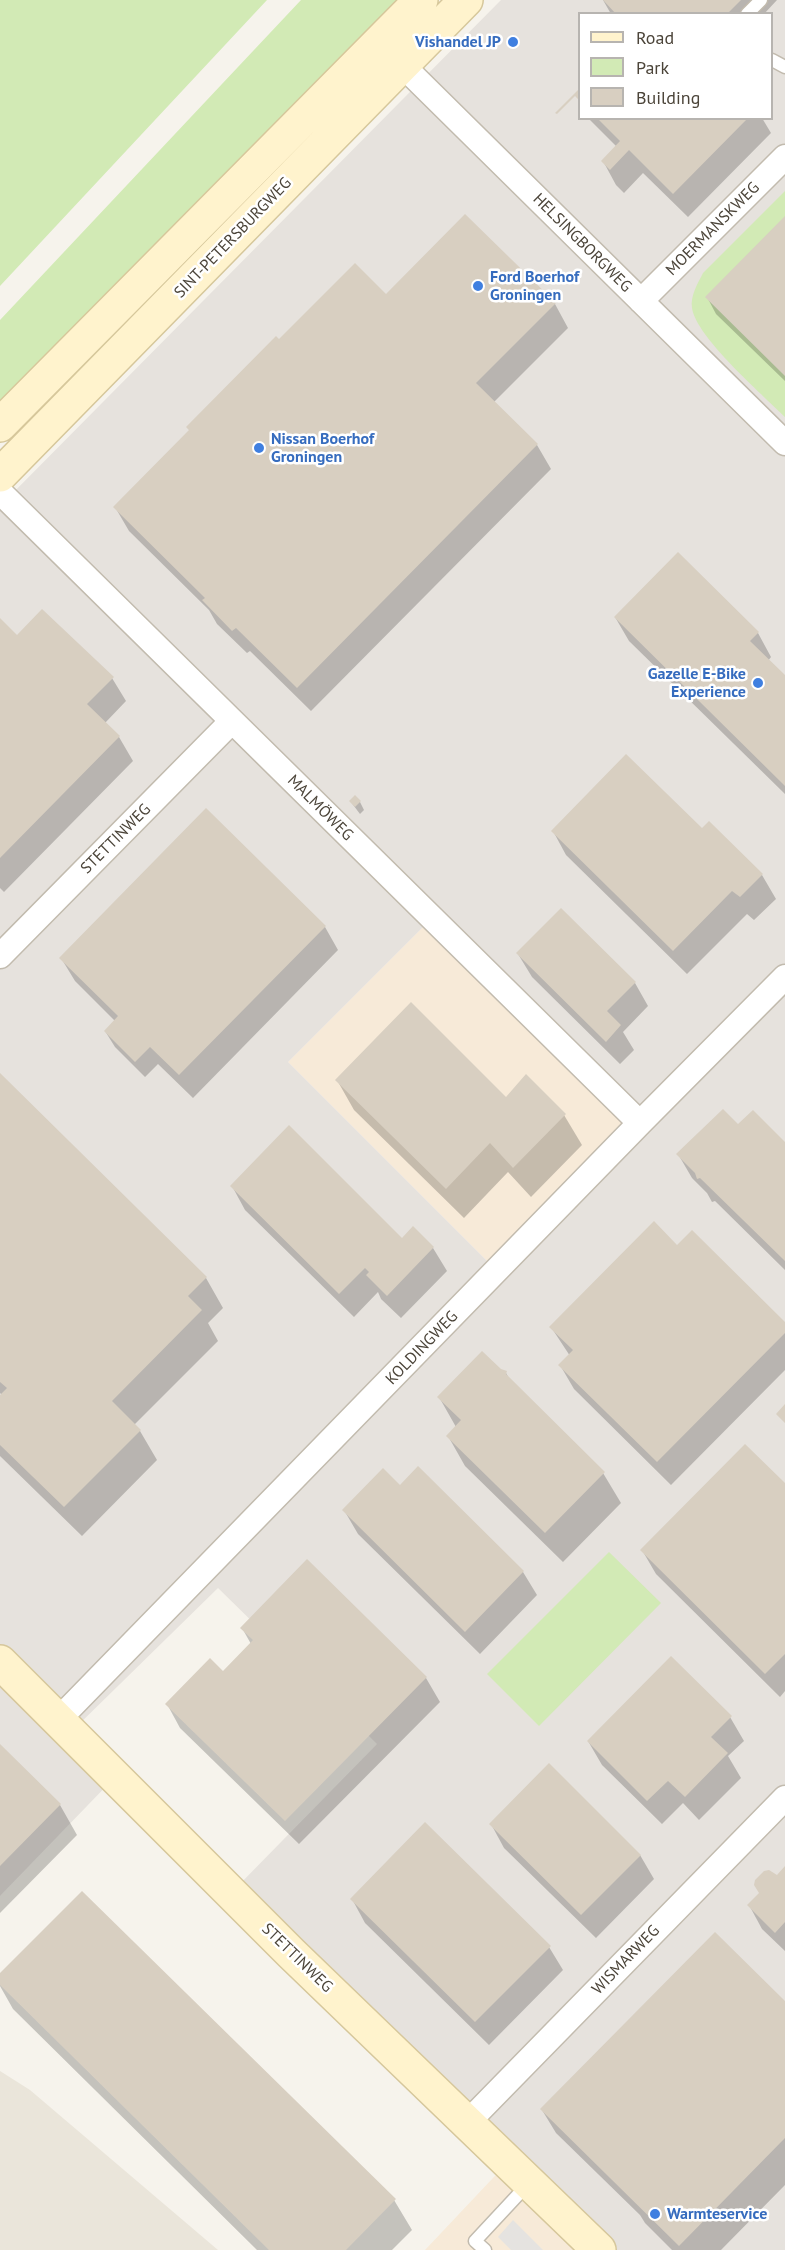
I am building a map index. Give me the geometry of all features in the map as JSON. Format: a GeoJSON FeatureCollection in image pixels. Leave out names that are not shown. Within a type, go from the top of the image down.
{"type":"FeatureCollection","features":[{"type":"Feature","properties":{"kind":"street","name":"SINT-PETERSBURGWEG"},"geometry":{"type":"LineString","coordinates":[[0,425],[421,0]]}},
{"type":"Feature","properties":{"kind":"street","name":"SINT-PETERSBURGWEG"},"geometry":{"type":"LineString","coordinates":[[0,475],[466,0]]}},
{"type":"Feature","properties":{"kind":"street","name":"HELSINGBORGWEG"},"geometry":{"type":"LineString","coordinates":[[379,42],[785,444]]}},
{"type":"Feature","properties":{"kind":"street","name":"MOERMANSKWEG"},"geometry":{"type":"LineString","coordinates":[[641,301],[785,157]]}},
{"type":"Feature","properties":{"kind":"street","name":"MALMÖWEG"},"geometry":{"type":"LineString","coordinates":[[0,492],[640,1123]]}},
{"type":"Feature","properties":{"kind":"street","name":"STETTINWEG"},"geometry":{"type":"LineString","coordinates":[[0,956],[232,721]]}},
{"type":"Feature","properties":{"kind":"street","name":"KOLDINGWEG"},"geometry":{"type":"LineString","coordinates":[[59,1719],[785,977]]}},
{"type":"Feature","properties":{"kind":"street","name":"STETTINWEG"},"geometry":{"type":"LineString","coordinates":[[0,1662],[291,1953],[599,2250]]}},
{"type":"Feature","properties":{"kind":"street","name":"WISMARWEG"},"geometry":{"type":"LineString","coordinates":[[468,2122],[785,1798]]}},
{"type":"Feature","properties":{"kind":"lane"},"geometry":{"type":"LineString","coordinates":[[749,12],[760,0]]}},
{"type":"Feature","properties":{"kind":"lane"},"geometry":{"type":"LineString","coordinates":[[484,2250],[475,2241],[530,2182]]}},
{"type":"Feature","properties":{"kind":"shaded area"},"geometry":{"type":"Polygon","coordinates":[[[501,0],[785,0],[785,2250],[599,2250],[234,1890],[377,1744],[218,1588],[70,1733],[116,1776],[0,1896],[0,506],[501,0]],[[430,920],[288,1062],[489,1263],[629,1122],[430,920]]]}},
{"type":"Feature","properties":{"kind":"shaded area"},"geometry":{"type":"Polygon","coordinates":[[[430,920],[629,1122],[489,1263],[288,1062],[430,920]]]}},
{"type":"Feature","properties":{"kind":"shaded area"},"geometry":{"type":"Polygon","coordinates":[[[0,2071],[30,2090],[218,2250],[0,2250],[0,2071]]]}},
{"type":"Feature","properties":{"kind":"shaded area"},"geometry":{"type":"Polygon","coordinates":[[[509,2161],[599,2250],[425,2250],[509,2161]]]}},
{"type":"Feature","properties":{"kind":"shaded area"},"geometry":{"type":"Polygon","coordinates":[[[513,2220],[543,2250],[511,2250],[498,2237],[513,2220]]]}},
{"type":"Feature","properties":{"kind":"green space"},"geometry":{"type":"Polygon","coordinates":[[[0,0],[267,0],[0,286],[0,0]]]}},
{"type":"Feature","properties":{"kind":"green space"},"geometry":{"type":"Polygon","coordinates":[[[301,0],[409,0],[0,413],[0,320],[301,0]]]}},
{"type":"Feature","properties":{"kind":"green space"},"geometry":{"type":"Polygon","coordinates":[[[785,191],[785,417],[705,334],[696,320],[692,299],[703,273],[785,191]]]}},
{"type":"Feature","properties":{"kind":"green space"},"geometry":{"type":"Polygon","coordinates":[[[609,1552],[661,1603],[539,1726],[487,1674],[609,1552]]]}},
{"type":"Feature","properties":{"kind":"building"},"geometry":{"type":"Polygon","coordinates":[[[603,0],[741,0],[729,12],[614,12],[603,0]]]}},
{"type":"Feature","properties":{"kind":"building"},"geometry":{"type":"Polygon","coordinates":[[[578,90],[578,99],[575,96],[557,114],[555,113],[578,90]]]}},
{"type":"Feature","properties":{"kind":"building"},"geometry":{"type":"Polygon","coordinates":[[[599,120],[746,120],[673,194],[629,150],[610,170],[601,161],[620,141],[599,120]]]}},
{"type":"Feature","properties":{"kind":"building"},"geometry":{"type":"Polygon","coordinates":[[[465,214],[556,303],[476,383],[538,444],[297,688],[236,628],[232,631],[202,600],[205,598],[113,507],[189,430],[186,427],[276,336],[279,339],[355,263],[386,294],[465,214]]]}},
{"type":"Feature","properties":{"kind":"building"},"geometry":{"type":"Polygon","coordinates":[[[785,216],[785,376],[705,297],[785,216]]]}},
{"type":"Feature","properties":{"kind":"building"},"geometry":{"type":"Polygon","coordinates":[[[678,552],[759,632],[750,641],[785,675],[785,786],[614,617],[678,552]]]}},
{"type":"Feature","properties":{"kind":"building"},"geometry":{"type":"Polygon","coordinates":[[[42,609],[114,677],[87,704],[120,736],[0,858],[0,618],[17,635],[42,609]]]}},
{"type":"Feature","properties":{"kind":"building"},"geometry":{"type":"Polygon","coordinates":[[[626,754],[702,828],[709,821],[763,874],[740,897],[732,891],[673,951],[551,831],[626,754]]]}},
{"type":"Feature","properties":{"kind":"building"},"geometry":{"type":"Polygon","coordinates":[[[355,795],[361,801],[355,807],[349,801],[355,795]]]}},
{"type":"Feature","properties":{"kind":"building"},"geometry":{"type":"Polygon","coordinates":[[[206,808],[326,926],[179,1075],[150,1047],[135,1062],[104,1031],[118,1016],[59,958],[206,808]]]}},
{"type":"Feature","properties":{"kind":"building"},"geometry":{"type":"Polygon","coordinates":[[[561,908],[636,982],[607,1011],[621,1025],[606,1042],[516,953],[561,908]]]}},
{"type":"Feature","properties":{"kind":"building"},"geometry":{"type":"Polygon","coordinates":[[[411,1002],[506,1097],[526,1074],[566,1114],[513,1168],[490,1143],[446,1189],[335,1080],[411,1002]]]}},
{"type":"Feature","properties":{"kind":"building"},"geometry":{"type":"Polygon","coordinates":[[[0,1073],[207,1277],[188,1296],[202,1310],[112,1401],[141,1430],[64,1507],[0,1445],[0,1395],[7,1388],[0,1382],[0,1073]]]}},
{"type":"Feature","properties":{"kind":"building"},"geometry":{"type":"Polygon","coordinates":[[[723,1109],[738,1124],[753,1110],[785,1142],[785,1261],[700,1178],[697,1179],[695,1173],[676,1154],[723,1109]]]}},
{"type":"Feature","properties":{"kind":"building"},"geometry":{"type":"Polygon","coordinates":[[[289,1125],[402,1238],[413,1226],[434,1247],[387,1296],[366,1275],[369,1272],[365,1268],[339,1294],[230,1186],[289,1125]]]}},
{"type":"Feature","properties":{"kind":"building"},"geometry":{"type":"Polygon","coordinates":[[[654,1221],[677,1245],[692,1230],[785,1322],[785,1333],[657,1462],[558,1365],[573,1350],[549,1327],[654,1221]]]}},
{"type":"Feature","properties":{"kind":"building"},"geometry":{"type":"Polygon","coordinates":[[[482,1351],[501,1369],[507,1371],[506,1374],[605,1472],[545,1533],[446,1436],[461,1420],[437,1397],[482,1351]]]}},
{"type":"Feature","properties":{"kind":"building"},"geometry":{"type":"Polygon","coordinates":[[[785,1404],[785,1423],[776,1414],[785,1404]]]}},
{"type":"Feature","properties":{"kind":"building"},"geometry":{"type":"Polygon","coordinates":[[[745,1444],[785,1483],[785,1654],[765,1674],[640,1550],[745,1444]]]}},
{"type":"Feature","properties":{"kind":"building"},"geometry":{"type":"Polygon","coordinates":[[[418,1466],[524,1571],[465,1632],[342,1510],[383,1468],[400,1485],[418,1466]]]}},
{"type":"Feature","properties":{"kind":"building"},"geometry":{"type":"Polygon","coordinates":[[[307,1559],[427,1677],[285,1821],[165,1704],[210,1658],[223,1671],[253,1640],[240,1628],[307,1559]]]}},
{"type":"Feature","properties":{"kind":"building"},"geometry":{"type":"Polygon","coordinates":[[[671,1656],[732,1716],[711,1737],[728,1753],[685,1797],[668,1781],[647,1801],[587,1741],[671,1656]]]}},
{"type":"Feature","properties":{"kind":"building"},"geometry":{"type":"Polygon","coordinates":[[[0,1744],[61,1804],[0,1866],[0,1744]]]}},
{"type":"Feature","properties":{"kind":"building"},"geometry":{"type":"Polygon","coordinates":[[[549,1763],[641,1855],[581,1915],[489,1824],[549,1763]]]}},
{"type":"Feature","properties":{"kind":"building"},"geometry":{"type":"Polygon","coordinates":[[[425,1822],[551,1946],[475,2022],[350,1899],[425,1822]]]}},
{"type":"Feature","properties":{"kind":"building"},"geometry":{"type":"Polygon","coordinates":[[[785,1866],[785,1922],[775,1933],[747,1905],[759,1893],[754,1885],[755,1880],[764,1871],[769,1870],[777,1875],[785,1866]]]}},
{"type":"Feature","properties":{"kind":"building"},"geometry":{"type":"Polygon","coordinates":[[[82,1891],[396,2199],[346,2250],[269,2250],[0,1985],[0,1973],[82,1891]]]}},
{"type":"Feature","properties":{"kind":"building"},"geometry":{"type":"Polygon","coordinates":[[[715,1932],[785,2001],[785,2138],[679,2246],[540,2109],[715,1932]]]}},
{"type":"Feature","properties":{"kind":"place","name":"Vishandel JP"},"geometry":{"type":"Point","coordinates":[513,42]}},
{"type":"Feature","properties":{"kind":"place","name":"Ford Boerhof Groningen"},"geometry":{"type":"Point","coordinates":[478,286]}},
{"type":"Feature","properties":{"kind":"place","name":"Nissan Boerhof Groningen"},"geometry":{"type":"Point","coordinates":[259,448]}},
{"type":"Feature","properties":{"kind":"place","name":"Gazelle E-Bike Experience"},"geometry":{"type":"Point","coordinates":[758,683]}},
{"type":"Feature","properties":{"kind":"place","name":"Warmteservice"},"geometry":{"type":"Point","coordinates":[655,2214]}}]}
